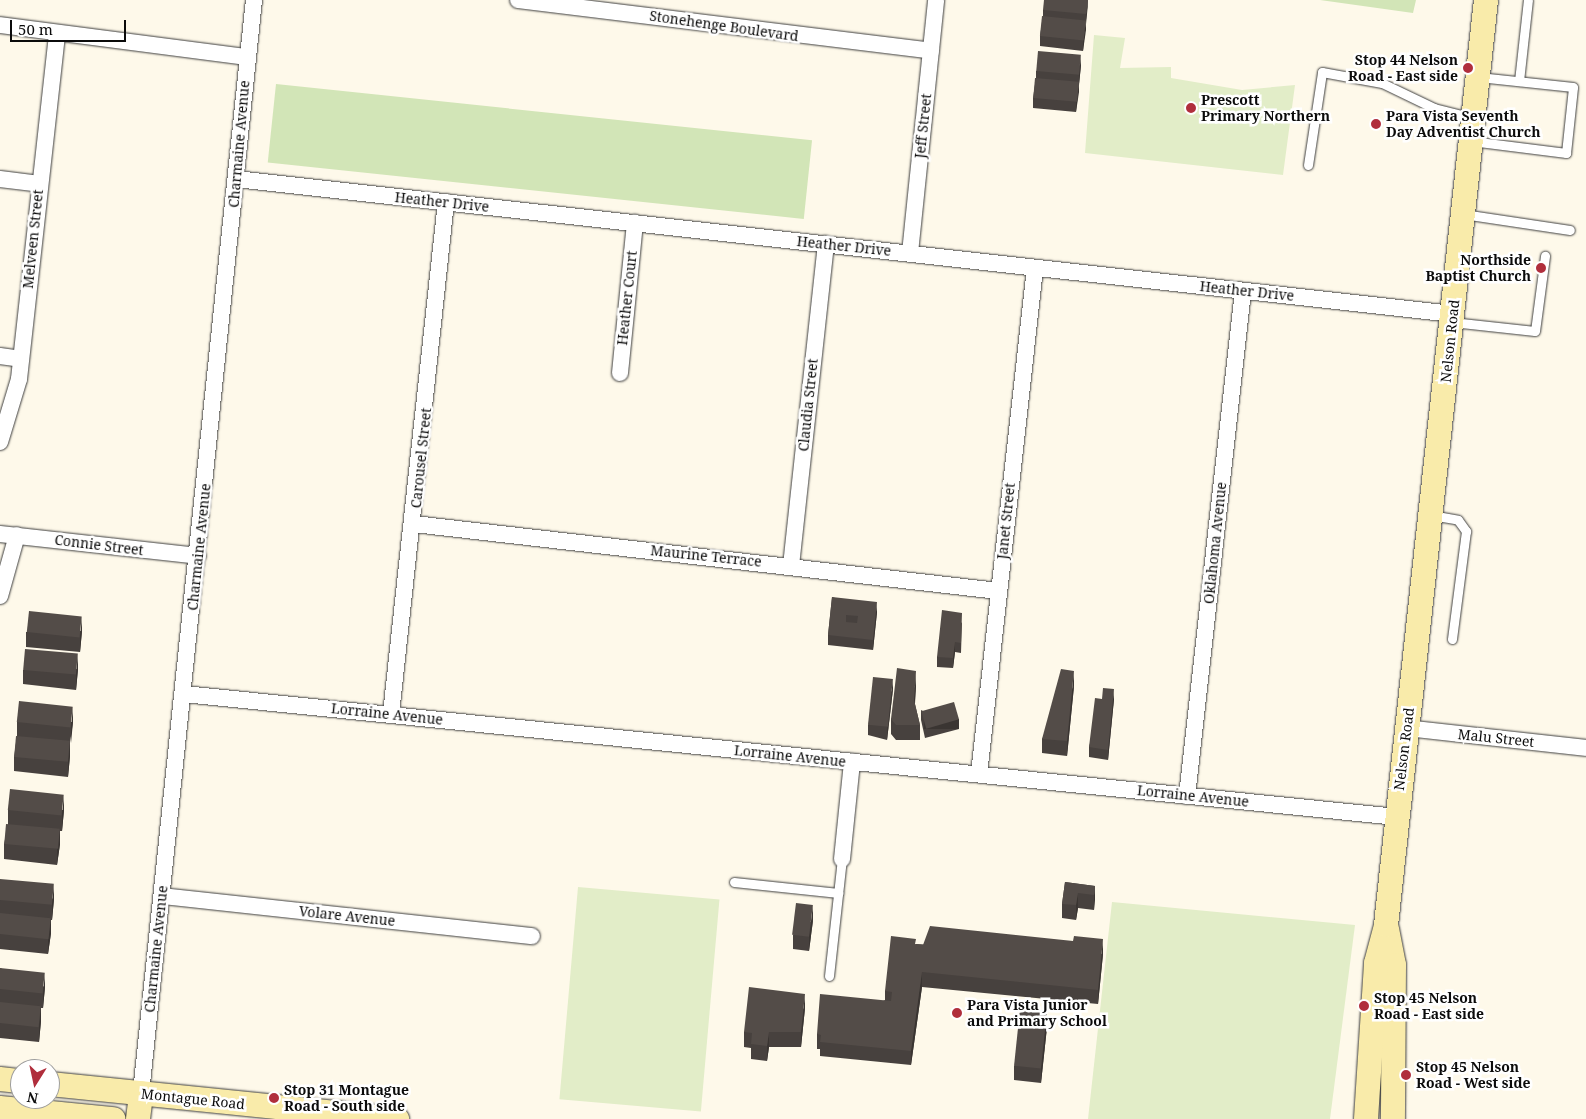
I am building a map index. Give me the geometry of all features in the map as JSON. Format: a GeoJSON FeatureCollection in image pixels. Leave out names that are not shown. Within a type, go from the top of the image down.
{"type":"FeatureCollection","features":[{"type":"Feature","properties":{"kind":"main road","name":"Nelson Road"},"geometry":{"type":"LineString","coordinates":[[1366,1119],[1376,963],[1386,924],[1396,817],[1486,0]]}},
{"type":"Feature","properties":{"kind":"main road","name":"Nelson Road"},"geometry":{"type":"LineString","coordinates":[[1386,924],[1394,965],[1393,1119]]}},
{"type":"Feature","properties":{"kind":"main road","name":"Montague Road"},"geometry":{"type":"LineString","coordinates":[[60,1085],[397,1119]]}},
{"type":"Feature","properties":{"kind":"main road"},"geometry":{"type":"LineString","coordinates":[[138,1119],[141,1093]]}},
{"type":"Feature","properties":{"kind":"main road"},"geometry":{"type":"LineString","coordinates":[[0,1108],[113,1119]]}},
{"type":"Feature","properties":{"kind":"street","name":"Charmaine Avenue"},"geometry":{"type":"LineString","coordinates":[[141,1093],[184,694],[254,0]]}},
{"type":"Feature","properties":{"kind":"street","name":"Stonehenge Boulevard"},"geometry":{"type":"LineString","coordinates":[[518,0],[931,51]]}},
{"type":"Feature","properties":{"kind":"street","name":"Jeff Street"},"geometry":{"type":"LineString","coordinates":[[910,253],[936,0]]}},
{"type":"Feature","properties":{"kind":"street"},"geometry":{"type":"LineString","coordinates":[[0,25],[57,35],[248,57]]}},
{"type":"Feature","properties":{"kind":"street","name":"Melveen Street"},"geometry":{"type":"LineString","coordinates":[[0,442],[14,404],[21,358],[38,184],[57,35]]}},
{"type":"Feature","properties":{"kind":"street"},"geometry":{"type":"LineString","coordinates":[[0,179],[38,184]]}},
{"type":"Feature","properties":{"kind":"street","name":"Heather Drive"},"geometry":{"type":"LineString","coordinates":[[236,179],[1243,291],[1452,318]]}},
{"type":"Feature","properties":{"kind":"street","name":"Carousel Street"},"geometry":{"type":"LineString","coordinates":[[391,714],[414,524],[446,202]]}},
{"type":"Feature","properties":{"kind":"street","name":"Heather Court"},"geometry":{"type":"LineString","coordinates":[[620,373],[635,223]]}},
{"type":"Feature","properties":{"kind":"street","name":"Claudia Street"},"geometry":{"type":"LineString","coordinates":[[791,566],[826,244]]}},
{"type":"Feature","properties":{"kind":"street","name":"Janet Street"},"geometry":{"type":"LineString","coordinates":[[979,774],[1035,268]]}},
{"type":"Feature","properties":{"kind":"street","name":"Oklahoma Avenue"},"geometry":{"type":"LineString","coordinates":[[1187,796],[1243,291]]}},
{"type":"Feature","properties":{"kind":"street"},"geometry":{"type":"LineString","coordinates":[[0,356],[21,358]]}},
{"type":"Feature","properties":{"kind":"street","name":"Maurine Terrace"},"geometry":{"type":"LineString","coordinates":[[414,524],[791,566],[998,592]]}},
{"type":"Feature","properties":{"kind":"street","name":"Connie Street"},"geometry":{"type":"LineString","coordinates":[[0,534],[198,556]]}},
{"type":"Feature","properties":{"kind":"street"},"geometry":{"type":"LineString","coordinates":[[0,596],[17,536]]}},
{"type":"Feature","properties":{"kind":"street","name":"Lorraine Avenue"},"geometry":{"type":"LineString","coordinates":[[184,694],[1396,817]]}},
{"type":"Feature","properties":{"kind":"street","name":"Malu Street"},"geometry":{"type":"LineString","coordinates":[[1406,728],[1586,748]]}},
{"type":"Feature","properties":{"kind":"street"},"geometry":{"type":"LineString","coordinates":[[842,859],[852,762]]}},
{"type":"Feature","properties":{"kind":"street","name":"Volare Avenue"},"geometry":{"type":"LineString","coordinates":[[162,896],[532,936]]}},
{"type":"Feature","properties":{"kind":"lane"},"geometry":{"type":"LineString","coordinates":[[1519,81],[1528,0]]}},
{"type":"Feature","properties":{"kind":"lane"},"geometry":{"type":"LineString","coordinates":[[1308,165],[1322,72],[1382,83],[1472,129],[1566,153],[1573,87],[1478,77]]}},
{"type":"Feature","properties":{"kind":"lane"},"geometry":{"type":"LineString","coordinates":[[1463,214],[1570,230]]}},
{"type":"Feature","properties":{"kind":"lane"},"geometry":{"type":"LineString","coordinates":[[1452,318],[1535,331],[1545,256]]}},
{"type":"Feature","properties":{"kind":"lane"},"geometry":{"type":"LineString","coordinates":[[1430,515],[1458,520],[1466,531],[1452,639]]}},
{"type":"Feature","properties":{"kind":"lane"},"geometry":{"type":"LineString","coordinates":[[829,976],[842,859]]}},
{"type":"Feature","properties":{"kind":"lane"},"geometry":{"type":"LineString","coordinates":[[734,882],[838,894]]}},
{"type":"Feature","properties":{"kind":"green space"},"geometry":{"type":"Polygon","coordinates":[[[1320,0],[1416,0],[1413,13],[1320,0]]]}},
{"type":"Feature","properties":{"kind":"green space"},"geometry":{"type":"Polygon","coordinates":[[[1094,35],[1125,38],[1120,68],[1171,67],[1171,78],[1242,90],[1295,85],[1283,175],[1085,153],[1094,35]]]}},
{"type":"Feature","properties":{"kind":"green space"},"geometry":{"type":"Polygon","coordinates":[[[276,84],[812,140],[804,219],[268,163],[276,84]]]}},
{"type":"Feature","properties":{"kind":"green space"},"geometry":{"type":"Polygon","coordinates":[[[578,887],[719,899],[701,1112],[559,1099],[578,887]]]}},
{"type":"Feature","properties":{"kind":"green space"},"geometry":{"type":"Polygon","coordinates":[[[1112,902],[1355,925],[1330,1119],[1088,1119],[1112,902]]]}},
{"type":"Feature","properties":{"kind":"building"},"geometry":{"type":"Polygon","coordinates":[[[1044,0],[1088,0],[1086,14],[1043,10],[1044,0]]]}},
{"type":"Feature","properties":{"kind":"building"},"geometry":{"type":"Polygon","coordinates":[[[1042,16],[1086,21],[1084,40],[1040,36],[1042,16]]]}},
{"type":"Feature","properties":{"kind":"building"},"geometry":{"type":"Polygon","coordinates":[[[1038,51],[1081,55],[1079,75],[1036,71],[1038,51]]]}},
{"type":"Feature","properties":{"kind":"building"},"geometry":{"type":"Polygon","coordinates":[[[1035,78],[1079,82],[1077,102],[1033,98],[1035,78]]]}},
{"type":"Feature","properties":{"kind":"building"},"geometry":{"type":"Polygon","coordinates":[[[832,597],[877,602],[873,640],[828,635],[832,597]],[[846,615],[846,622],[857,623],[858,616],[846,615]]]}},
{"type":"Feature","properties":{"kind":"building"},"geometry":{"type":"Polygon","coordinates":[[[942,610],[962,613],[961,643],[955,642],[953,658],[937,657],[942,610]]]}},
{"type":"Feature","properties":{"kind":"building"},"geometry":{"type":"Polygon","coordinates":[[[29,611],[82,617],[80,637],[27,632],[29,611]]]}},
{"type":"Feature","properties":{"kind":"building"},"geometry":{"type":"Polygon","coordinates":[[[25,649],[78,654],[76,675],[23,670],[25,649]]]}},
{"type":"Feature","properties":{"kind":"building"},"geometry":{"type":"Polygon","coordinates":[[[897,668],[916,671],[914,700],[920,725],[896,725],[891,719],[897,668]]]}},
{"type":"Feature","properties":{"kind":"building"},"geometry":{"type":"Polygon","coordinates":[[[1061,669],[1074,671],[1067,741],[1042,739],[1061,669]]]}},
{"type":"Feature","properties":{"kind":"building"},"geometry":{"type":"Polygon","coordinates":[[[873,677],[893,679],[888,727],[868,725],[873,677]]]}},
{"type":"Feature","properties":{"kind":"building"},"geometry":{"type":"Polygon","coordinates":[[[1103,688],[1114,689],[1108,750],[1089,747],[1095,698],[1102,699],[1103,688]]]}},
{"type":"Feature","properties":{"kind":"building"},"geometry":{"type":"Polygon","coordinates":[[[19,701],[73,707],[71,728],[17,722],[19,701]]]}},
{"type":"Feature","properties":{"kind":"building"},"geometry":{"type":"Polygon","coordinates":[[[954,702],[959,719],[926,729],[921,711],[954,702]]]}},
{"type":"Feature","properties":{"kind":"building"},"geometry":{"type":"Polygon","coordinates":[[[16,736],[70,741],[68,762],[14,757],[16,736]]]}},
{"type":"Feature","properties":{"kind":"building"},"geometry":{"type":"Polygon","coordinates":[[[10,789],[64,795],[62,816],[8,810],[10,789]]]}},
{"type":"Feature","properties":{"kind":"building"},"geometry":{"type":"Polygon","coordinates":[[[6,824],[60,829],[58,849],[4,844],[6,824]]]}},
{"type":"Feature","properties":{"kind":"building"},"geometry":{"type":"Polygon","coordinates":[[[0,879],[54,884],[52,905],[0,900],[0,879]]]}},
{"type":"Feature","properties":{"kind":"building"},"geometry":{"type":"Polygon","coordinates":[[[1065,882],[1095,886],[1094,895],[1078,893],[1076,905],[1062,904],[1065,882]]]}},
{"type":"Feature","properties":{"kind":"building"},"geometry":{"type":"Polygon","coordinates":[[[796,903],[813,905],[809,937],[792,935],[796,903]]]}},
{"type":"Feature","properties":{"kind":"building"},"geometry":{"type":"Polygon","coordinates":[[[0,913],[51,918],[49,939],[0,934],[0,913]]]}},
{"type":"Feature","properties":{"kind":"building"},"geometry":{"type":"Polygon","coordinates":[[[930,926],[1073,941],[1074,936],[1103,939],[1098,990],[922,972],[911,1051],[820,1042],[821,1035],[817,1034],[820,994],[891,1001],[892,992],[885,991],[891,936],[916,939],[915,944],[923,945],[930,926]]]}},
{"type":"Feature","properties":{"kind":"building"},"geometry":{"type":"Polygon","coordinates":[[[0,968],[45,973],[43,994],[0,989],[0,968]]]}},
{"type":"Feature","properties":{"kind":"building"},"geometry":{"type":"Polygon","coordinates":[[[749,987],[805,994],[801,1032],[769,1032],[767,1046],[751,1044],[752,1033],[744,1032],[749,987]]]}},
{"type":"Feature","properties":{"kind":"building"},"geometry":{"type":"Polygon","coordinates":[[[0,1002],[41,1006],[39,1027],[0,1023],[0,1002]]]}},
{"type":"Feature","properties":{"kind":"building"},"geometry":{"type":"Polygon","coordinates":[[[1020,1009],[1047,1012],[1041,1069],[1014,1066],[1020,1009]]]}},
{"type":"Feature","properties":{"kind":"place","name":"Stop 44 Nelson Road - East side"},"geometry":{"type":"Point","coordinates":[1468,68]}},
{"type":"Feature","properties":{"kind":"place","name":"Prescott Primary Northern"},"geometry":{"type":"Point","coordinates":[1191,108]}},
{"type":"Feature","properties":{"kind":"place","name":"Para Vista Seventh Day Adventist Church"},"geometry":{"type":"Point","coordinates":[1376,124]}},
{"type":"Feature","properties":{"kind":"place","name":"Northside Baptist Church"},"geometry":{"type":"Point","coordinates":[1541,268]}},
{"type":"Feature","properties":{"kind":"place","name":"Stop 45 Nelson Road - East side"},"geometry":{"type":"Point","coordinates":[1364,1006]}},
{"type":"Feature","properties":{"kind":"place","name":"Para Vista Junior and Primary School"},"geometry":{"type":"Point","coordinates":[957,1013]}},
{"type":"Feature","properties":{"kind":"place","name":"Stop 45 Nelson Road - West side"},"geometry":{"type":"Point","coordinates":[1406,1075]}},
{"type":"Feature","properties":{"kind":"place","name":"Stop 31 Montague Road - South side"},"geometry":{"type":"Point","coordinates":[274,1098]}}]}
